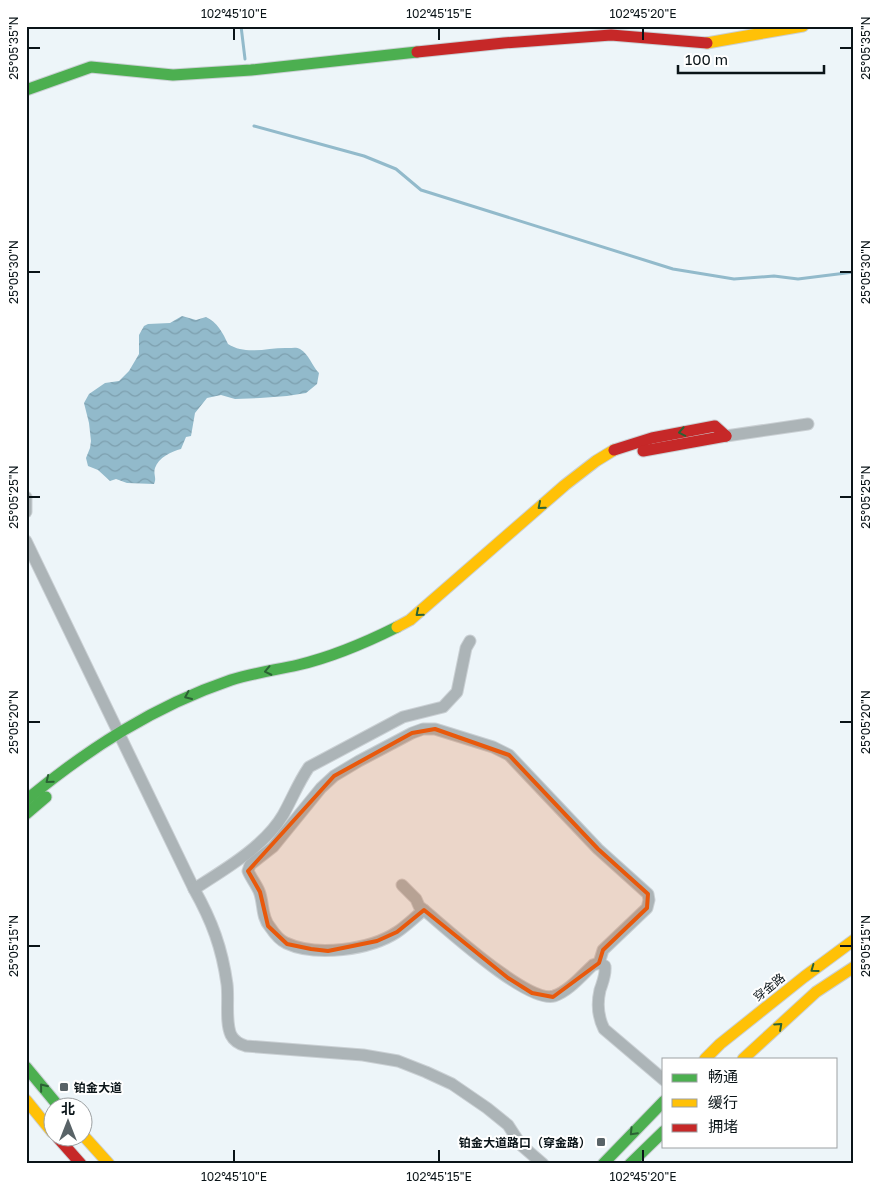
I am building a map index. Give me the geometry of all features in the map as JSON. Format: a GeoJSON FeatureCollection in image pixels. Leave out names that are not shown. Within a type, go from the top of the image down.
{"type":"FeatureCollection","features":[{"type":"Feature","properties":{"kind":"street"},"geometry":{"type":"LineString","coordinates":[[26,90],[91,67],[173,75],[246,71],[504,43],[611,35],[703,44],[804,26]]}},
{"type":"Feature","properties":{"kind":"street"},"geometry":{"type":"LineString","coordinates":[[26,800],[51,778],[121,737],[196,703],[236,688],[310,673],[344,662],[386,645],[416,628],[571,493],[619,459],[648,449],[808,424]]}},
{"type":"Feature","properties":{"kind":"street"},"geometry":{"type":"LineString","coordinates":[[26,497],[26,512]]}},
{"type":"Feature","properties":{"kind":"street"},"geometry":{"type":"LineString","coordinates":[[26,541],[209,917],[221,950],[228,986],[229,1024],[231,1034],[237,1043],[246,1046],[363,1055],[398,1061],[426,1072],[452,1084],[487,1108],[508,1125],[521,1145],[543,1164]]}},
{"type":"Feature","properties":{"kind":"street"},"geometry":{"type":"LineString","coordinates":[[194,889],[215,876],[263,840],[282,816],[300,780],[309,767],[403,717],[443,707],[457,692],[466,648],[470,641]]}},
{"type":"Feature","properties":{"kind":"street"},"geometry":{"type":"LineString","coordinates":[[424,910],[397,932],[377,942],[328,951],[287,944],[280,940],[268,926],[264,916],[260,892],[248,871],[250,865],[273,847],[334,776],[412,733],[423,729],[436,729],[493,747],[509,755],[598,849],[648,894],[647,908],[603,950],[600,963]]}},
{"type":"Feature","properties":{"kind":"street"},"geometry":{"type":"LineString","coordinates":[[26,814],[58,786],[121,737]]}},
{"type":"Feature","properties":{"kind":"street"},"geometry":{"type":"LineString","coordinates":[[402,885],[416,899],[419,906],[508,978],[532,993],[553,997],[563,992],[593,965],[600,963],[605,966],[606,973],[598,1007],[599,1019],[604,1029],[662,1078]]}},
{"type":"Feature","properties":{"kind":"street","name":"穿金路"},"geometry":{"type":"LineString","coordinates":[[706,1058],[720,1044],[854,940]]}},
{"type":"Feature","properties":{"kind":"street"},"geometry":{"type":"LineString","coordinates":[[744,1058],[816,992],[854,967]]}},
{"type":"Feature","properties":{"kind":"street"},"geometry":{"type":"LineString","coordinates":[[26,1067],[52,1098]]}},
{"type":"Feature","properties":{"kind":"street"},"geometry":{"type":"LineString","coordinates":[[26,1100],[42,1120]]}},
{"type":"Feature","properties":{"kind":"street"},"geometry":{"type":"LineString","coordinates":[[603,1164],[662,1103]]}},
{"type":"Feature","properties":{"kind":"street"},"geometry":{"type":"LineString","coordinates":[[630,1164],[662,1132]]}},
{"type":"Feature","properties":{"kind":"street"},"geometry":{"type":"LineString","coordinates":[[92,1145],[109,1164]]}},
{"type":"Feature","properties":{"kind":"street"},"geometry":{"type":"LineString","coordinates":[[67,1148],[81,1164]]}},
{"type":"Feature","properties":{"kind":"highlighted area"},"geometry":{"type":"Polygon","coordinates":[[[435,729],[509,755],[598,849],[648,894],[647,908],[603,950],[599,963],[553,997],[532,993],[508,978],[424,910],[397,932],[377,941],[328,951],[287,944],[268,926],[260,892],[248,871],[334,776],[412,733],[435,729]]]}},
{"type":"Feature","properties":{"kind":"water"},"geometry":{"type":"Polygon","coordinates":[[[182,316],[196,320],[206,317],[210,319],[219,328],[228,344],[235,348],[258,350],[299,348],[306,354],[319,373],[317,384],[306,393],[287,396],[235,399],[221,395],[207,398],[195,413],[191,436],[186,437],[181,449],[166,456],[157,464],[154,484],[127,483],[116,479],[110,481],[98,470],[88,466],[86,458],[91,441],[84,403],[89,394],[105,383],[119,381],[129,371],[139,354],[139,335],[144,326],[148,324],[170,323],[182,316]]]}},
{"type":"Feature","properties":{"kind":"waterway"},"geometry":{"type":"LineString","coordinates":[[241,26],[245,59]]}},
{"type":"Feature","properties":{"kind":"waterway"},"geometry":{"type":"LineString","coordinates":[[254,126],[364,156],[396,169],[421,190],[673,269],[734,279],[774,276],[798,279],[854,272]]}},
{"type":"Feature","properties":{"kind":"traffic: fast"},"geometry":{"type":"LineString","coordinates":[[26,90],[91,67],[173,75],[251,70],[417,52]]}},
{"type":"Feature","properties":{"kind":"traffic: fast"},"geometry":{"type":"LineString","coordinates":[[26,800],[98,746],[175,703],[231,680],[311,662],[336,654],[397,627]]}},
{"type":"Feature","properties":{"kind":"traffic: fast"},"geometry":{"type":"LineString","coordinates":[[26,814],[46,797]]}},
{"type":"Feature","properties":{"kind":"traffic: fast"},"geometry":{"type":"LineString","coordinates":[[26,1067],[52,1098]]}},
{"type":"Feature","properties":{"kind":"traffic: fast"},"geometry":{"type":"LineString","coordinates":[[603,1164],[662,1103]]}},
{"type":"Feature","properties":{"kind":"traffic: fast"},"geometry":{"type":"LineString","coordinates":[[630,1164],[662,1133]]}},
{"type":"Feature","properties":{"kind":"traffic: slow"},"geometry":{"type":"LineString","coordinates":[[707,43],[803,26]]}},
{"type":"Feature","properties":{"kind":"traffic: slow"},"geometry":{"type":"LineString","coordinates":[[397,627],[410,620],[565,485],[596,461],[614,450]]}},
{"type":"Feature","properties":{"kind":"traffic: slow"},"geometry":{"type":"LineString","coordinates":[[706,1058],[720,1044],[804,977],[854,940]]}},
{"type":"Feature","properties":{"kind":"traffic: slow"},"geometry":{"type":"LineString","coordinates":[[744,1058],[816,992],[854,967]]}},
{"type":"Feature","properties":{"kind":"traffic: slow"},"geometry":{"type":"LineString","coordinates":[[26,1100],[42,1120]]}},
{"type":"Feature","properties":{"kind":"traffic: slow"},"geometry":{"type":"LineString","coordinates":[[92,1145],[109,1164]]}},
{"type":"Feature","properties":{"kind":"traffic: jam"},"geometry":{"type":"LineString","coordinates":[[417,52],[611,35],[707,43]]}},
{"type":"Feature","properties":{"kind":"traffic: jam"},"geometry":{"type":"LineString","coordinates":[[614,450],[652,438],[715,426],[726,436]]}},
{"type":"Feature","properties":{"kind":"traffic: jam"},"geometry":{"type":"LineString","coordinates":[[643,451],[726,436]]}},
{"type":"Feature","properties":{"kind":"traffic: jam"},"geometry":{"type":"LineString","coordinates":[[67,1148],[81,1164]]}},
{"type":"Feature","properties":{"kind":"place","name":"铂金大道"},"geometry":{"type":"Point","coordinates":[64,1087]}},
{"type":"Feature","properties":{"kind":"place","name":"铂金大道路口（穿金路）"},"geometry":{"type":"Point","coordinates":[601,1142]}}]}
